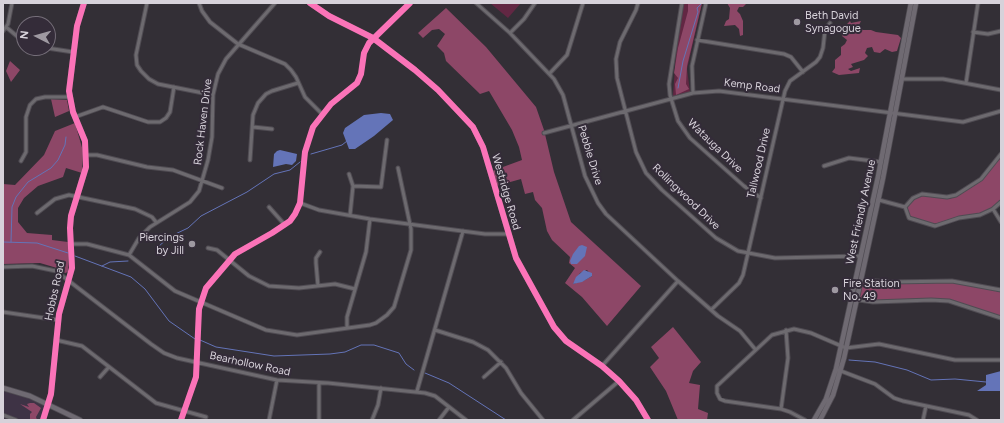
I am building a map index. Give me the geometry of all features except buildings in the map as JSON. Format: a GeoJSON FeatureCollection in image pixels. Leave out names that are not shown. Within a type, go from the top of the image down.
{"type":"FeatureCollection","features":[{"type":"Feature","properties":{"kind":"main road","name":"Hobbs Road"},"geometry":{"type":"LineString","coordinates":[[43,420],[48,404],[58,320],[72,264],[70,223],[85,171],[87,155],[83,135],[69,97],[69,77],[77,26],[84,3]]}},
{"type":"Feature","properties":{"kind":"main road","name":"Westridge Road"},"geometry":{"type":"LineString","coordinates":[[310,3],[329,16],[373,38],[430,82],[473,127],[484,150],[508,234],[523,273],[558,333],[571,345],[602,366],[619,381],[636,400],[648,420]]}},
{"type":"Feature","properties":{"kind":"main road","name":"West Friendly Avenue"},"geometry":{"type":"LineString","coordinates":[[854,300],[861,280],[879,200],[911,3]]}},
{"type":"Feature","properties":{"kind":"main road","name":"West Friendly Avenue"},"geometry":{"type":"LineString","coordinates":[[814,420],[832,383],[844,348],[881,162],[902,79],[916,3]]}},
{"type":"Feature","properties":{"kind":"main road","name":"West Friendly Avenue"},"geometry":{"type":"LineString","coordinates":[[820,420],[833,395],[841,371],[844,359],[844,348]]}},
{"type":"Feature","properties":{"kind":"main road"},"geometry":{"type":"LineString","coordinates":[[3,388],[22,393],[80,420]]}},
{"type":"Feature","properties":{"kind":"street"},"geometry":{"type":"LineString","coordinates":[[3,31],[6,27],[12,3]]}},
{"type":"Feature","properties":{"kind":"street"},"geometry":{"type":"LineString","coordinates":[[147,3],[137,49],[137,65],[149,80],[158,84],[213,95]]}},
{"type":"Feature","properties":{"kind":"street"},"geometry":{"type":"LineString","coordinates":[[199,3],[202,11],[210,22],[238,44],[285,64],[296,77],[305,97],[322,114]]}},
{"type":"Feature","properties":{"kind":"street","name":"Rock Haven Drive"},"geometry":{"type":"LineString","coordinates":[[129,255],[144,233],[156,222],[190,202],[199,191],[203,182],[212,136],[213,95],[215,82],[221,67],[238,44],[275,3]]}},
{"type":"Feature","properties":{"kind":"street"},"geometry":{"type":"LineString","coordinates":[[181,420],[194,383],[201,302],[210,282],[229,260],[242,249],[285,225],[295,214],[300,203],[307,145],[313,127],[322,114],[357,83],[361,74],[366,48],[373,38],[410,3]]}},
{"type":"Feature","properties":{"kind":"street","name":"Pebble Drive"},"geometry":{"type":"LineString","coordinates":[[476,3],[510,33],[550,73],[563,95],[585,176],[598,203],[619,228],[711,310],[740,331],[756,349]]}},
{"type":"Feature","properties":{"kind":"street"},"geometry":{"type":"LineString","coordinates":[[510,33],[524,19],[534,3]]}},
{"type":"Feature","properties":{"kind":"street"},"geometry":{"type":"LineString","coordinates":[[550,73],[567,55],[583,3]]}},
{"type":"Feature","properties":{"kind":"street","name":"Rollingwood Drive"},"geometry":{"type":"LineString","coordinates":[[638,3],[636,10],[623,33],[617,52],[617,78],[636,152],[646,173],[716,238],[727,246],[749,255],[775,258],[862,256]]}},
{"type":"Feature","properties":{"kind":"street","name":"Watauga Drive"},"geometry":{"type":"LineString","coordinates":[[682,3],[669,84],[671,100],[683,130],[744,186],[761,198]]}},
{"type":"Feature","properties":{"kind":"street"},"geometry":{"type":"LineString","coordinates":[[693,94],[692,66],[706,3]]}},
{"type":"Feature","properties":{"kind":"street"},"geometry":{"type":"LineString","coordinates":[[966,83],[971,59],[973,32],[978,3]]}},
{"type":"Feature","properties":{"kind":"street","name":"Tallwood Drive"},"geometry":{"type":"LineString","coordinates":[[711,310],[741,279],[749,255],[783,98],[790,81],[803,72],[820,56],[823,48],[825,30],[830,23]]}},
{"type":"Feature","properties":{"kind":"street"},"geometry":{"type":"LineString","coordinates":[[6,27],[16,35]]}},
{"type":"Feature","properties":{"kind":"street"},"geometry":{"type":"LineString","coordinates":[[973,32],[988,34],[1001,31]]}},
{"type":"Feature","properties":{"kind":"street"},"geometry":{"type":"LineString","coordinates":[[698,40],[784,54],[791,57],[803,72]]}},
{"type":"Feature","properties":{"kind":"street"},"geometry":{"type":"LineString","coordinates":[[56,49],[73,52]]}},
{"type":"Feature","properties":{"kind":"street"},"geometry":{"type":"LineString","coordinates":[[902,79],[943,79],[1001,90]]}},
{"type":"Feature","properties":{"kind":"street"},"geometry":{"type":"LineString","coordinates":[[250,160],[255,108],[262,98],[272,91],[298,83]]}},
{"type":"Feature","properties":{"kind":"street"},"geometry":{"type":"LineString","coordinates":[[75,116],[103,107],[144,121],[160,122],[166,118],[170,112],[174,88]]}},
{"type":"Feature","properties":{"kind":"street","name":"Kemp Road"},"geometry":{"type":"LineString","coordinates":[[544,133],[572,127],[693,94],[728,91],[893,114],[963,122],[1001,111]]}},
{"type":"Feature","properties":{"kind":"street"},"geometry":{"type":"LineString","coordinates":[[21,161],[26,152],[26,117],[30,105],[36,100],[45,97],[69,97]]}},
{"type":"Feature","properties":{"kind":"street"},"geometry":{"type":"LineString","coordinates":[[253,127],[272,129]]}},
{"type":"Feature","properties":{"kind":"street"},"geometry":{"type":"LineString","coordinates":[[353,186],[381,187],[387,140]]}},
{"type":"Feature","properties":{"kind":"street"},"geometry":{"type":"LineString","coordinates":[[905,207],[913,198],[922,194],[947,197],[956,195],[981,179],[1001,154]]}},
{"type":"Feature","properties":{"kind":"street"},"geometry":{"type":"LineString","coordinates":[[87,155],[97,155],[148,167],[172,170],[222,188]]}},
{"type":"Feature","properties":{"kind":"street"},"geometry":{"type":"LineString","coordinates":[[824,166],[849,158],[881,162]]}},
{"type":"Feature","properties":{"kind":"street"},"geometry":{"type":"LineString","coordinates":[[71,244],[87,244],[129,255],[175,291],[257,327],[273,332],[297,335],[376,323],[388,315],[394,307],[411,250],[410,225],[398,168]]}},
{"type":"Feature","properties":{"kind":"street"},"geometry":{"type":"LineString","coordinates":[[349,174],[353,186],[350,216]]}},
{"type":"Feature","properties":{"kind":"street"},"geometry":{"type":"LineString","coordinates":[[37,213],[55,199],[62,196],[77,196],[135,209],[152,217],[156,222]]}},
{"type":"Feature","properties":{"kind":"street"},"geometry":{"type":"LineString","coordinates":[[879,200],[905,207]]}},
{"type":"Feature","properties":{"kind":"street"},"geometry":{"type":"LineString","coordinates":[[905,207],[909,218],[935,226],[958,218],[978,216],[993,209],[1001,202]]}},
{"type":"Feature","properties":{"kind":"street"},"geometry":{"type":"LineString","coordinates":[[300,203],[319,210],[410,225],[485,234],[508,234]]}},
{"type":"Feature","properties":{"kind":"street"},"geometry":{"type":"LineString","coordinates":[[269,207],[285,225]]}},
{"type":"Feature","properties":{"kind":"street"},"geometry":{"type":"LineString","coordinates":[[993,209],[1001,222]]}},
{"type":"Feature","properties":{"kind":"street"},"geometry":{"type":"LineString","coordinates":[[347,328],[347,317],[366,252],[370,219]]}},
{"type":"Feature","properties":{"kind":"street"},"geometry":{"type":"LineString","coordinates":[[417,391],[464,231]]}},
{"type":"Feature","properties":{"kind":"street"},"geometry":{"type":"LineString","coordinates":[[208,248],[217,250],[249,276],[269,286],[298,288],[336,284],[355,289]]}},
{"type":"Feature","properties":{"kind":"street"},"geometry":{"type":"LineString","coordinates":[[318,286],[316,263],[320,252]]}},
{"type":"Feature","properties":{"kind":"street","name":"Bearhollow Road"},"geometry":{"type":"LineString","coordinates":[[3,268],[32,266],[56,271],[164,352],[197,362],[276,380],[417,391],[435,396],[466,420]]}},
{"type":"Feature","properties":{"kind":"street"},"geometry":{"type":"LineString","coordinates":[[861,280],[891,282],[952,281],[1001,290]]}},
{"type":"Feature","properties":{"kind":"street"},"geometry":{"type":"LineString","coordinates":[[602,366],[678,281]]}},
{"type":"Feature","properties":{"kind":"street"},"geometry":{"type":"LineString","coordinates":[[854,300],[873,302],[931,300],[950,301],[1001,318]]}},
{"type":"Feature","properties":{"kind":"street"},"geometry":{"type":"LineString","coordinates":[[3,312],[58,320]]}},
{"type":"Feature","properties":{"kind":"street"},"geometry":{"type":"LineString","coordinates":[[435,330],[473,342],[488,350],[501,362],[521,393],[543,420]]}},
{"type":"Feature","properties":{"kind":"street"},"geometry":{"type":"LineString","coordinates":[[781,409],[788,358],[786,330]]}},
{"type":"Feature","properties":{"kind":"street"},"geometry":{"type":"LineString","coordinates":[[805,420],[781,409],[729,402],[720,399],[717,393],[717,386],[721,380],[772,335],[786,330],[802,330],[844,348],[879,344],[955,360],[1001,360]]}},
{"type":"Feature","properties":{"kind":"street"},"geometry":{"type":"LineString","coordinates":[[56,340],[82,346],[108,368],[156,403],[206,417]]}},
{"type":"Feature","properties":{"kind":"street"},"geometry":{"type":"LineString","coordinates":[[484,377],[501,362]]}},
{"type":"Feature","properties":{"kind":"street"},"geometry":{"type":"LineString","coordinates":[[100,377],[108,368]]}},
{"type":"Feature","properties":{"kind":"street"},"geometry":{"type":"LineString","coordinates":[[841,371],[875,384],[898,400],[969,415],[977,420]]}},
{"type":"Feature","properties":{"kind":"street"},"geometry":{"type":"LineString","coordinates":[[269,420],[276,380]]}},
{"type":"Feature","properties":{"kind":"street"},"geometry":{"type":"LineString","coordinates":[[573,420],[619,381]]}},
{"type":"Feature","properties":{"kind":"street"},"geometry":{"type":"LineString","coordinates":[[319,383],[319,420]]}},
{"type":"Feature","properties":{"kind":"street"},"geometry":{"type":"LineString","coordinates":[[372,420],[378,405],[381,388]]}},
{"type":"Feature","properties":{"kind":"street"},"geometry":{"type":"LineString","coordinates":[[923,420],[926,406]]}},
{"type":"Feature","properties":{"kind":"street"},"geometry":{"type":"LineString","coordinates":[[439,420],[449,407]]}},
{"type":"Feature","properties":{"kind":"street"},"geometry":{"type":"LineString","coordinates":[[3,415],[16,420]]}},
{"type":"Feature","properties":{"kind":"shaded area"},"geometry":{"type":"Polygon","coordinates":[[[490,3],[521,3],[508,18],[490,3]]]}},
{"type":"Feature","properties":{"kind":"shaded area"},"geometry":{"type":"Polygon","coordinates":[[[684,3],[702,3],[687,69],[690,92],[673,96],[676,53],[684,3]]]}},
{"type":"Feature","properties":{"kind":"shaded area"},"geometry":{"type":"Polygon","coordinates":[[[688,3],[702,3],[687,66],[686,84],[689,89],[676,95],[675,84],[678,78],[674,73],[678,48],[688,11],[688,3]]]}},
{"type":"Feature","properties":{"kind":"shaded area"},"geometry":{"type":"Polygon","coordinates":[[[727,3],[747,3],[743,7],[739,7],[737,11],[743,21],[743,35],[740,36],[739,29],[735,25],[724,26],[726,21],[729,19],[730,8],[727,3]]]}},
{"type":"Feature","properties":{"kind":"shaded area"},"geometry":{"type":"Polygon","coordinates":[[[446,8],[486,47],[536,107],[544,130],[554,172],[571,222],[641,286],[607,326],[582,297],[565,283],[575,268],[569,263],[570,257],[552,240],[547,231],[542,208],[535,200],[533,192],[525,194],[521,179],[496,186],[492,171],[522,160],[519,147],[512,130],[489,91],[480,94],[446,61],[444,53],[437,46],[445,34],[439,29],[432,30],[423,38],[418,33],[446,8]],[[587,270],[580,273],[573,284],[585,280],[592,276],[587,270]]]}},
{"type":"Feature","properties":{"kind":"shaded area"},"geometry":{"type":"Polygon","coordinates":[[[850,21],[851,23],[861,21],[858,27],[863,30],[898,35],[901,38],[897,51],[892,52],[885,49],[880,53],[874,52],[872,47],[867,48],[865,53],[868,56],[864,60],[851,64],[853,67],[848,69],[851,71],[860,68],[859,73],[839,75],[832,72],[835,68],[835,60],[841,55],[841,47],[847,40],[842,36],[841,30],[850,21]]]}},
{"type":"Feature","properties":{"kind":"shaded area"},"geometry":{"type":"Polygon","coordinates":[[[10,61],[20,70],[11,82],[6,71],[10,61]]]}},
{"type":"Feature","properties":{"kind":"shaded area"},"geometry":{"type":"Polygon","coordinates":[[[51,99],[67,100],[69,111],[55,117],[51,99]]]}},
{"type":"Feature","properties":{"kind":"shaded area"},"geometry":{"type":"Polygon","coordinates":[[[75,123],[83,151],[82,173],[66,168],[63,177],[38,186],[24,198],[18,208],[18,222],[27,233],[52,235],[52,240],[68,242],[68,272],[65,273],[57,268],[40,263],[3,264],[3,184],[15,185],[44,155],[55,131],[75,123]]]}},
{"type":"Feature","properties":{"kind":"shaded area"},"geometry":{"type":"Polygon","coordinates":[[[1001,157],[1001,199],[992,208],[978,214],[934,224],[914,219],[909,215],[907,205],[914,199],[922,195],[949,199],[957,196],[981,181],[1001,157]]]}},
{"type":"Feature","properties":{"kind":"shaded area"},"geometry":{"type":"Polygon","coordinates":[[[863,281],[952,282],[1001,292],[1001,317],[949,300],[874,301],[859,299],[863,281]]]}},
{"type":"Feature","properties":{"kind":"shaded area"},"geometry":{"type":"Polygon","coordinates":[[[673,327],[701,362],[693,371],[689,383],[700,385],[698,409],[708,413],[707,420],[678,420],[666,391],[650,367],[659,358],[651,347],[673,327]]]}},
{"type":"Feature","properties":{"kind":"shaded area"},"geometry":{"type":"Polygon","coordinates":[[[3,388],[48,404],[44,409],[40,420],[3,420],[3,388]]]}},
{"type":"Feature","properties":{"kind":"shaded area"},"geometry":{"type":"Polygon","coordinates":[[[34,403],[41,408],[36,417],[37,420],[30,420],[30,414],[32,412],[20,404],[29,407],[27,404],[34,403]]]}},
{"type":"Feature","properties":{"kind":"water"},"geometry":{"type":"Polygon","coordinates":[[[381,113],[390,114],[393,120],[355,149],[349,149],[343,133],[345,128],[364,115],[381,113]]]}},
{"type":"Feature","properties":{"kind":"water"},"geometry":{"type":"Polygon","coordinates":[[[280,150],[297,154],[296,161],[292,165],[286,164],[273,167],[274,154],[280,150]]]}},
{"type":"Feature","properties":{"kind":"water"},"geometry":{"type":"Polygon","coordinates":[[[582,245],[587,247],[585,256],[577,264],[571,264],[570,261],[573,254],[579,246],[582,245]]]}},
{"type":"Feature","properties":{"kind":"water"},"geometry":{"type":"Polygon","coordinates":[[[584,270],[592,273],[592,276],[582,282],[573,284],[576,277],[584,270]]]}},
{"type":"Feature","properties":{"kind":"water"},"geometry":{"type":"Polygon","coordinates":[[[1001,371],[1001,391],[977,391],[986,385],[986,375],[1001,371]]]}},
{"type":"Feature","properties":{"kind":"waterway"},"geometry":{"type":"LineString","coordinates":[[678,88],[683,61],[698,12],[697,8],[702,3]]}},
{"type":"Feature","properties":{"kind":"waterway"},"geometry":{"type":"LineString","coordinates":[[11,242],[12,207],[16,197],[28,182],[51,168],[58,160],[65,145],[66,137]]}},
{"type":"Feature","properties":{"kind":"waterway"},"geometry":{"type":"LineString","coordinates":[[311,154],[342,145],[347,141]]}},
{"type":"Feature","properties":{"kind":"waterway"},"geometry":{"type":"LineString","coordinates":[[157,248],[169,237],[188,228],[201,216],[247,192],[274,174],[290,170],[300,162]]}},
{"type":"Feature","properties":{"kind":"waterway"},"geometry":{"type":"LineString","coordinates":[[3,242],[37,243],[68,253]]}},
{"type":"Feature","properties":{"kind":"waterway"},"geometry":{"type":"LineString","coordinates":[[75,256],[131,277],[145,289],[169,321],[195,339]]}},
{"type":"Feature","properties":{"kind":"waterway"},"geometry":{"type":"LineString","coordinates":[[102,266],[110,262],[128,261]]}},
{"type":"Feature","properties":{"kind":"waterway"},"geometry":{"type":"LineString","coordinates":[[200,340],[216,347],[274,356],[330,354],[345,352],[361,345],[374,345],[399,353],[406,364],[414,370]]}},
{"type":"Feature","properties":{"kind":"waterway"},"geometry":{"type":"LineString","coordinates":[[849,360],[875,362],[907,370],[931,380],[955,379],[986,382]]}},
{"type":"Feature","properties":{"kind":"waterway"},"geometry":{"type":"LineString","coordinates":[[425,373],[449,383],[506,420]]}},
{"type":"Feature","properties":{"kind":"cycle path"},"geometry":{"type":"LineString","coordinates":[[43,420],[51,394],[59,314],[72,268],[70,228],[71,216],[86,167],[85,141],[73,112],[69,91],[77,26],[84,3]]}},
{"type":"Feature","properties":{"kind":"cycle path"},"geometry":{"type":"LineString","coordinates":[[310,3],[329,16],[373,38],[415,70],[438,90],[473,127],[483,147],[516,258],[554,327],[566,341],[602,366],[619,381],[636,400],[648,420]]}},
{"type":"Feature","properties":{"kind":"cycle path"},"geometry":{"type":"LineString","coordinates":[[181,420],[196,377],[199,309],[206,288],[235,254],[290,221],[300,203],[305,152],[313,127],[331,104],[357,83],[361,74],[364,53],[369,43],[410,3]]}},
{"type":"Feature","properties":{"kind":"place","name":"Beth David Synagogue"},"geometry":{"type":"Point","coordinates":[797,22]}},
{"type":"Feature","properties":{"kind":"place","name":"Piercings by Jill"},"geometry":{"type":"Point","coordinates":[192,244]}},
{"type":"Feature","properties":{"kind":"place","name":"Fire Station No. 49"},"geometry":{"type":"Point","coordinates":[835,290]}}]}
